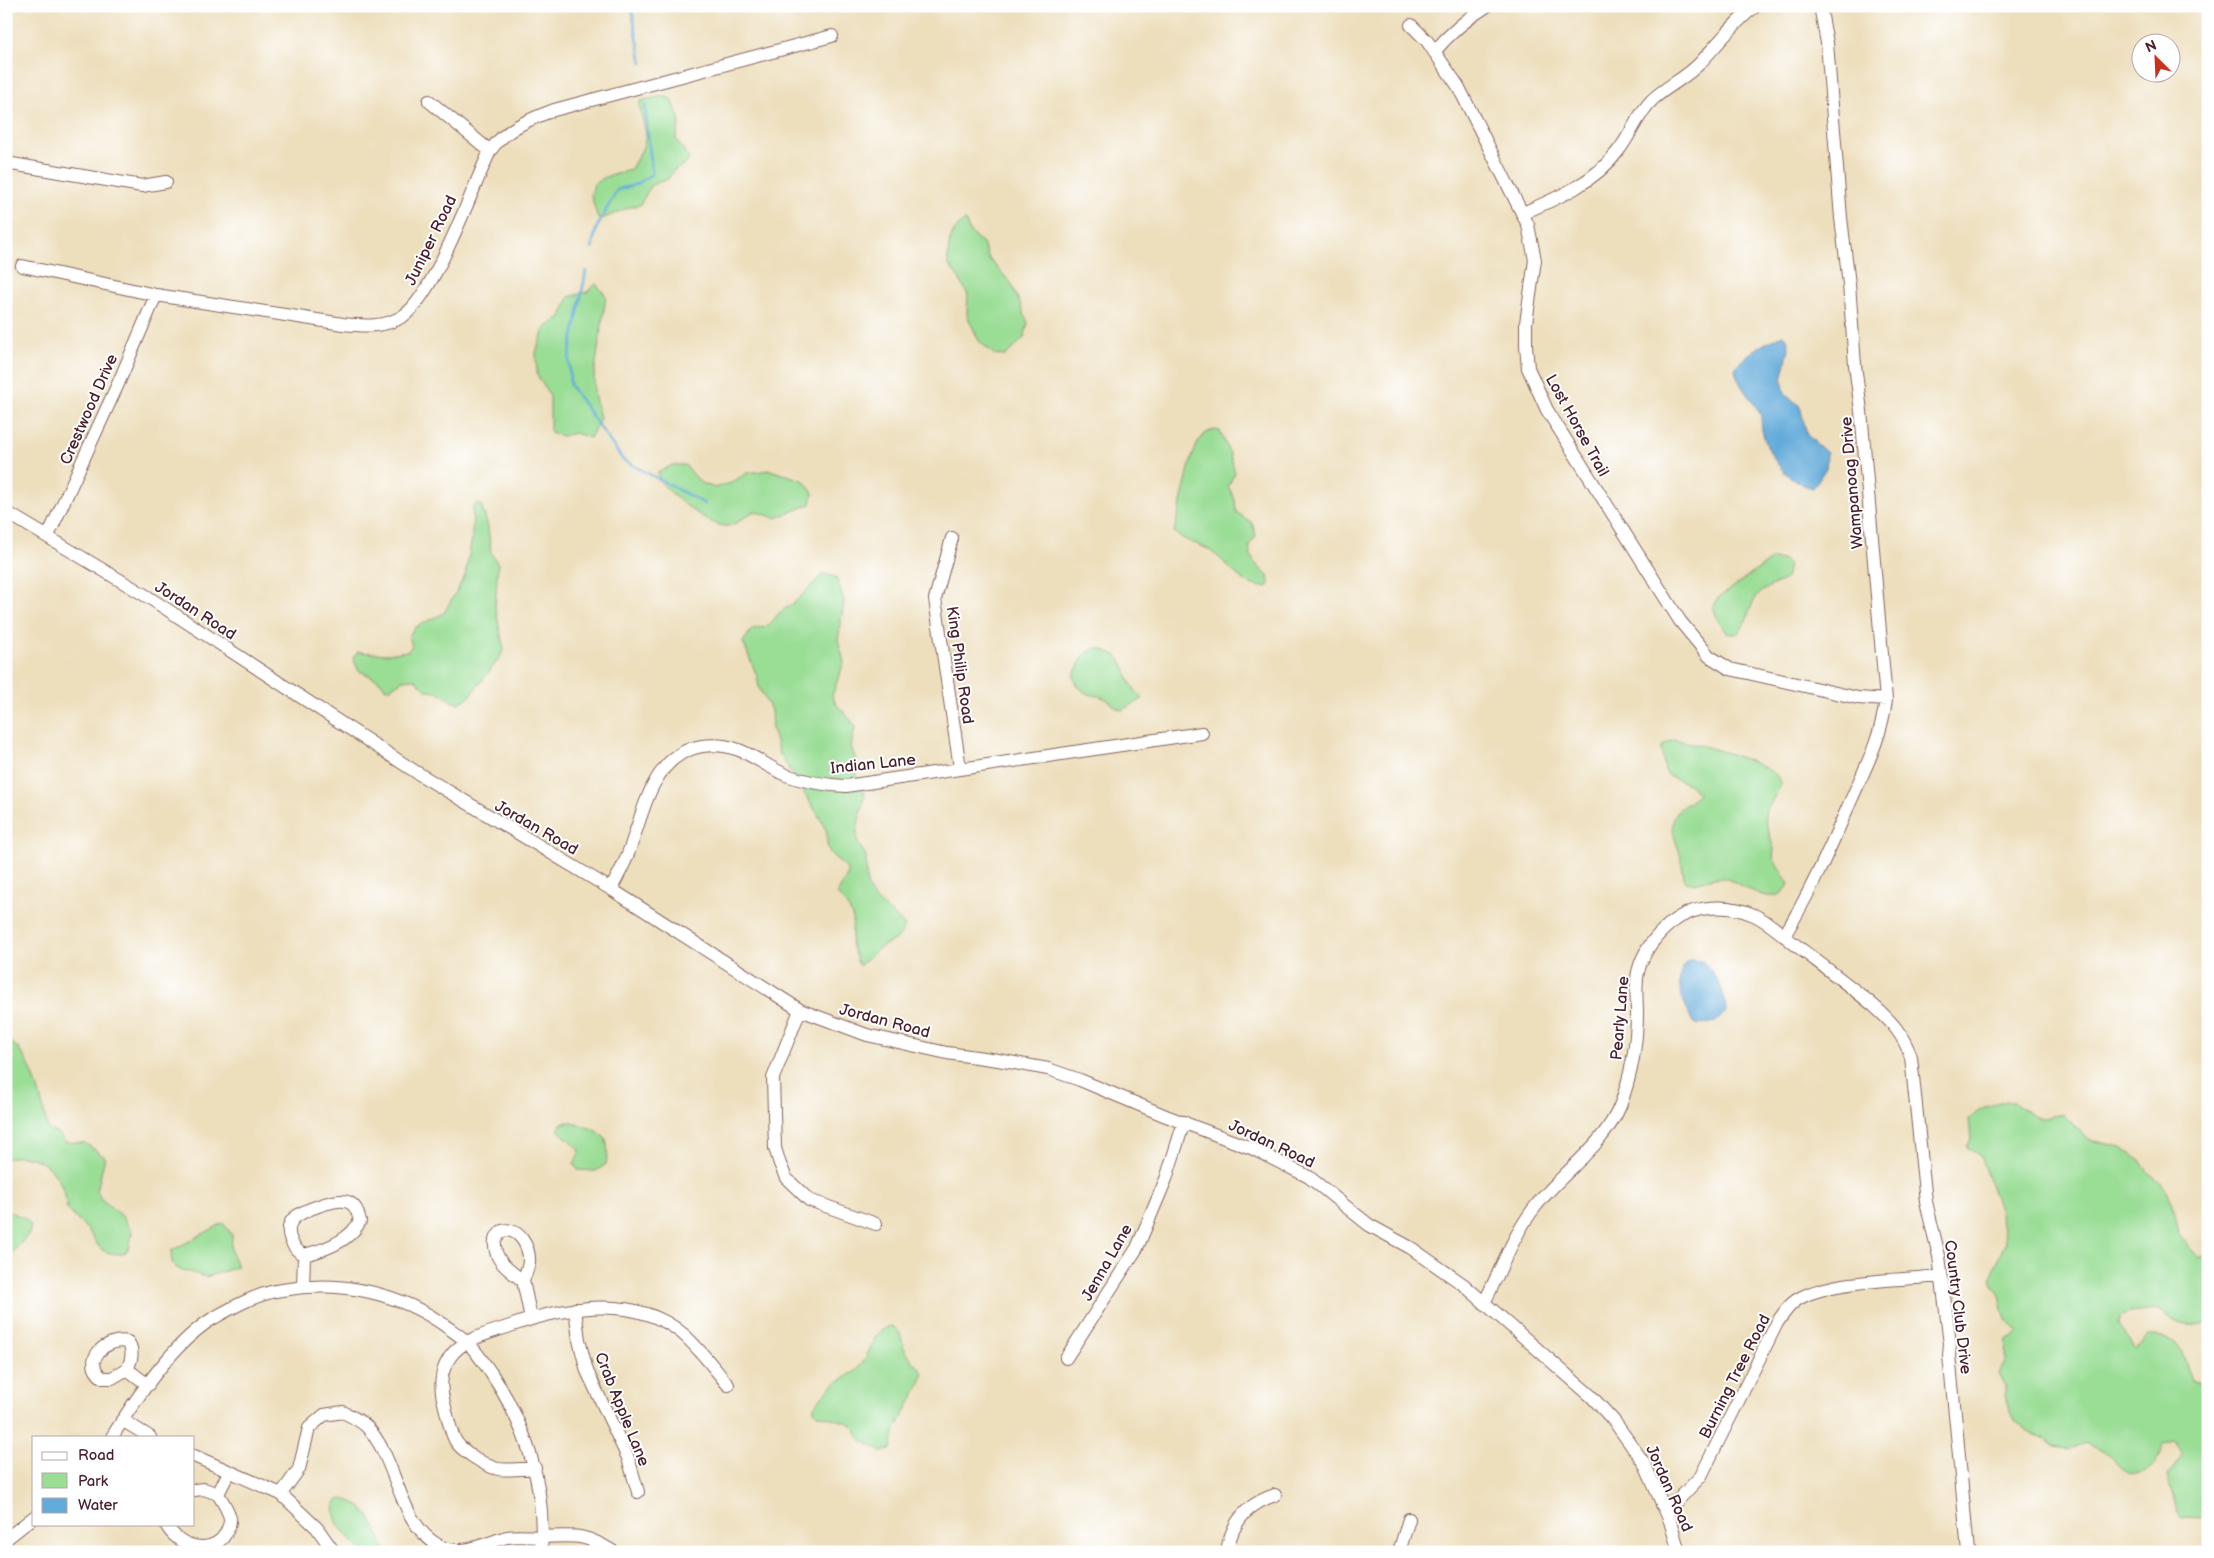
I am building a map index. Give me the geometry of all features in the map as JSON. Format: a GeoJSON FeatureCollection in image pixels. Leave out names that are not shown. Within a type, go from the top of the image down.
{"type":"FeatureCollection","features":[{"type":"Feature","properties":{"kind":"street"},"geometry":{"type":"LineString","coordinates":[[1434,52],[1451,32],[1487,6]]}},
{"type":"Feature","properties":{"kind":"street"},"geometry":{"type":"LineString","coordinates":[[1523,214],[1569,192],[1603,168],[1620,150],[1651,101],[1666,88],[1694,70],[1742,17],[1756,6]]}},
{"type":"Feature","properties":{"kind":"street","name":"Wampanoag Drive"},"geometry":{"type":"LineString","coordinates":[[1784,936],[1816,881],[1864,774],[1881,730],[1886,700],[1861,411],[1841,218],[1827,43],[1820,6]]}},
{"type":"Feature","properties":{"kind":"street","name":"Lost Horse Trail"},"geometry":{"type":"LineString","coordinates":[[1411,25],[1434,52],[1458,86],[1528,225],[1535,260],[1526,323],[1528,368],[1547,410],[1602,501],[1688,632],[1709,656],[1740,673],[1858,698],[1886,700]]}},
{"type":"Feature","properties":{"kind":"street","name":"Juniper Road"},"geometry":{"type":"LineString","coordinates":[[22,266],[156,295],[343,324],[366,326],[388,323],[402,317],[416,305],[437,269],[490,151],[495,144],[525,121],[554,110],[832,36]]}},
{"type":"Feature","properties":{"kind":"street"},"geometry":{"type":"LineString","coordinates":[[429,101],[490,151]]}},
{"type":"Feature","properties":{"kind":"street"},"geometry":{"type":"LineString","coordinates":[[6,163],[142,186],[166,182]]}},
{"type":"Feature","properties":{"kind":"street","name":"Crestwood Drive"},"geometry":{"type":"LineString","coordinates":[[48,536],[118,384],[156,295]]}},
{"type":"Feature","properties":{"kind":"street","name":"Jordan Road"},"geometry":{"type":"LineString","coordinates":[[6,512],[148,598],[439,787],[611,889],[800,1010],[867,1035],[947,1054],[998,1060],[1048,1070],[1084,1081],[1251,1148],[1309,1177],[1369,1224],[1411,1248],[1464,1285],[1582,1388],[1614,1421],[1644,1463],[1670,1521],[1679,1552]]}},
{"type":"Feature","properties":{"kind":"street","name":"King Philip Road"},"geometry":{"type":"LineString","coordinates":[[952,538],[935,599],[960,768]]}},
{"type":"Feature","properties":{"kind":"street","name":"Indian Lane"},"geometry":{"type":"LineString","coordinates":[[611,889],[628,854],[650,790],[661,770],[668,762],[695,747],[718,743],[740,750],[786,775],[826,785],[846,786],[1202,733]]}},
{"type":"Feature","properties":{"kind":"street","name":"Pearly Lane"},"geometry":{"type":"LineString","coordinates":[[1484,1304],[1507,1256],[1534,1208],[1548,1191],[1595,1144],[1619,1106],[1632,1065],[1637,1013],[1635,990],[1639,970],[1646,950],[1653,940],[1676,919],[1698,910],[1710,908],[1735,910],[1753,915],[1784,936],[1874,1006],[1887,1017],[1904,1038]]}},
{"type":"Feature","properties":{"kind":"street"},"geometry":{"type":"LineString","coordinates":[[800,1010],[773,1078],[775,1148],[780,1164],[786,1178],[809,1200],[876,1224]]}},
{"type":"Feature","properties":{"kind":"street","name":"Country Club Drive"},"geometry":{"type":"LineString","coordinates":[[1904,1038],[1911,1057],[1926,1202],[1939,1256],[1950,1344],[1949,1356],[1968,1552]]}},
{"type":"Feature","properties":{"kind":"street","name":"Jenna Lane"},"geometry":{"type":"LineString","coordinates":[[1066,1358],[1137,1248],[1166,1179],[1184,1122]]}},
{"type":"Feature","properties":{"kind":"street"},"geometry":{"type":"LineString","coordinates":[[339,1200],[348,1202],[355,1208],[360,1221],[347,1238],[320,1251],[304,1255],[298,1252],[290,1242],[290,1228],[293,1219],[311,1209],[339,1200]]}},
{"type":"Feature","properties":{"kind":"street"},"geometry":{"type":"LineString","coordinates":[[304,1255],[304,1287]]}},
{"type":"Feature","properties":{"kind":"street","name":"Burning Tree Road"},"geometry":{"type":"LineString","coordinates":[[1662,1505],[1677,1501],[1702,1476],[1777,1323],[1783,1314],[1799,1299],[1832,1287],[1941,1276]]}},
{"type":"Feature","properties":{"kind":"street"},"geometry":{"type":"LineString","coordinates":[[523,1281],[531,1318]]}},
{"type":"Feature","properties":{"kind":"street"},"geometry":{"type":"LineString","coordinates":[[113,1436],[148,1385],[183,1343],[210,1320],[248,1301],[280,1290],[304,1287],[357,1289],[405,1302],[426,1313],[467,1342],[483,1362],[510,1404],[528,1444],[540,1496],[541,1552]]}},
{"type":"Feature","properties":{"kind":"street"},"geometry":{"type":"LineString","coordinates":[[535,1468],[498,1469],[468,1454],[455,1442],[444,1403],[441,1380],[451,1356],[467,1342],[531,1318],[575,1309],[605,1308],[629,1310],[669,1325],[690,1341],[728,1385]]}},
{"type":"Feature","properties":{"kind":"street","name":"Crab Apple Lane"},"geometry":{"type":"LineString","coordinates":[[575,1309],[579,1340],[587,1371],[628,1458],[638,1492]]}},
{"type":"Feature","properties":{"kind":"street"},"geometry":{"type":"LineString","coordinates":[[127,1369],[148,1385]]}},
{"type":"Feature","properties":{"kind":"street"},"geometry":{"type":"LineString","coordinates":[[282,1494],[298,1469],[309,1428],[324,1414],[344,1412],[366,1426],[382,1450],[406,1505],[422,1533],[439,1546],[464,1552],[510,1536],[542,1537],[569,1535],[594,1540],[614,1552]]}},
{"type":"Feature","properties":{"kind":"street"},"geometry":{"type":"LineString","coordinates":[[122,1420],[148,1436]]}},
{"type":"Feature","properties":{"kind":"street"},"geometry":{"type":"LineString","coordinates":[[195,1456],[282,1494],[317,1528],[334,1552]]}},
{"type":"Feature","properties":{"kind":"street"},"geometry":{"type":"LineString","coordinates":[[218,1494],[229,1472]]}},
{"type":"Feature","properties":{"kind":"street"},"geometry":{"type":"LineString","coordinates":[[167,1526],[176,1539],[198,1548],[219,1542],[229,1527],[230,1520],[227,1509],[218,1494],[204,1489],[195,1490]]}},
{"type":"Feature","properties":{"kind":"street"},"geometry":{"type":"LineString","coordinates":[[1227,1552],[1235,1524],[1254,1504],[1275,1496]]}},
{"type":"Feature","properties":{"kind":"street"},"geometry":{"type":"LineString","coordinates":[[6,1539],[32,1519]]}},
{"type":"Feature","properties":{"kind":"street"},"geometry":{"type":"LineString","coordinates":[[1399,1552],[1410,1519]]}},
{"type":"Feature","properties":{"kind":"green space"},"geometry":{"type":"Polygon","coordinates":[[[662,96],[672,99],[680,121],[676,139],[689,158],[687,163],[674,170],[668,179],[651,185],[640,205],[598,219],[591,195],[594,184],[605,177],[630,170],[641,151],[646,134],[640,101],[662,96]]]}},
{"type":"Feature","properties":{"kind":"green space"},"geometry":{"type":"Polygon","coordinates":[[[965,220],[970,232],[983,244],[989,259],[1011,283],[1028,323],[1024,338],[1005,356],[995,355],[979,341],[967,315],[968,295],[959,278],[948,264],[948,251],[951,239],[956,229],[965,220]]]}},
{"type":"Feature","properties":{"kind":"green space"},"geometry":{"type":"Polygon","coordinates":[[[596,284],[606,296],[594,376],[594,394],[600,418],[590,438],[575,433],[562,436],[551,432],[550,429],[550,396],[537,375],[536,353],[544,329],[561,317],[569,297],[587,292],[596,284]]]}},
{"type":"Feature","properties":{"kind":"green space"},"geometry":{"type":"Polygon","coordinates":[[[1214,430],[1220,431],[1230,454],[1235,473],[1228,486],[1235,500],[1236,512],[1252,523],[1256,536],[1249,545],[1250,551],[1255,563],[1268,576],[1269,584],[1267,587],[1258,586],[1242,579],[1209,550],[1182,538],[1174,532],[1191,460],[1198,442],[1206,433],[1214,430]]]}},
{"type":"Feature","properties":{"kind":"green space"},"geometry":{"type":"Polygon","coordinates":[[[673,465],[685,465],[701,483],[715,488],[731,483],[747,473],[770,470],[803,480],[813,493],[811,504],[776,518],[754,511],[734,524],[727,526],[719,525],[691,509],[659,481],[658,472],[673,465]]]}},
{"type":"Feature","properties":{"kind":"green space"},"geometry":{"type":"Polygon","coordinates":[[[477,503],[481,505],[488,527],[491,553],[498,564],[495,607],[504,649],[499,659],[469,697],[459,703],[453,702],[440,693],[426,690],[415,679],[403,680],[390,688],[385,688],[380,681],[358,670],[353,657],[358,652],[388,654],[408,651],[412,646],[409,636],[414,628],[444,613],[465,576],[472,538],[473,507],[477,503]]]}},
{"type":"Feature","properties":{"kind":"green space"},"geometry":{"type":"Polygon","coordinates":[[[1772,559],[1784,560],[1789,564],[1786,579],[1758,595],[1741,630],[1737,634],[1728,634],[1717,618],[1713,606],[1717,599],[1772,559]]]}},
{"type":"Feature","properties":{"kind":"green space"},"geometry":{"type":"Polygon","coordinates":[[[823,574],[836,577],[844,601],[838,640],[844,662],[832,696],[855,727],[851,746],[858,766],[856,779],[865,794],[858,823],[857,840],[866,857],[867,885],[876,900],[905,927],[899,937],[878,949],[859,966],[851,944],[853,919],[849,909],[837,894],[848,874],[846,868],[830,853],[827,845],[827,832],[820,818],[780,755],[772,729],[771,710],[759,688],[757,676],[743,642],[752,629],[765,627],[771,623],[780,612],[795,602],[823,574]]]}},
{"type":"Feature","properties":{"kind":"green space"},"geometry":{"type":"Polygon","coordinates":[[[1097,648],[1108,651],[1120,659],[1130,682],[1143,699],[1122,710],[1109,701],[1081,689],[1073,676],[1085,655],[1097,648]]]}},
{"type":"Feature","properties":{"kind":"green space"},"geometry":{"type":"Polygon","coordinates":[[[1673,740],[1726,752],[1755,763],[1777,776],[1781,784],[1765,814],[1765,820],[1774,849],[1773,858],[1789,884],[1783,892],[1776,896],[1767,896],[1723,878],[1713,878],[1694,883],[1685,882],[1673,822],[1679,809],[1698,794],[1690,785],[1669,776],[1665,771],[1661,749],[1665,744],[1673,740]]]}},
{"type":"Feature","properties":{"kind":"green space"},"geometry":{"type":"Polygon","coordinates":[[[6,1038],[16,1046],[30,1067],[39,1092],[48,1130],[58,1133],[65,1142],[85,1143],[105,1157],[97,1190],[101,1199],[122,1216],[132,1232],[129,1249],[123,1254],[102,1250],[84,1226],[67,1209],[62,1186],[49,1168],[40,1161],[30,1157],[18,1156],[6,1159],[6,1038]]]}},
{"type":"Feature","properties":{"kind":"green space"},"geometry":{"type":"Polygon","coordinates":[[[1999,1102],[2014,1102],[2035,1117],[2042,1118],[2063,1114],[2089,1140],[2117,1146],[2131,1153],[2165,1187],[2173,1204],[2179,1235],[2198,1257],[2208,1257],[2208,1323],[2181,1324],[2158,1310],[2129,1313],[2120,1317],[2118,1324],[2131,1341],[2134,1350],[2148,1337],[2160,1338],[2175,1343],[2182,1354],[2191,1380],[2202,1384],[2208,1382],[2208,1519],[2183,1518],[2178,1513],[2167,1476],[2182,1455],[2175,1441],[2163,1443],[2159,1457],[2151,1468],[2139,1473],[2132,1473],[2122,1469],[2107,1454],[2086,1443],[2070,1449],[2054,1447],[2042,1437],[2028,1433],[2016,1422],[2004,1398],[2006,1386],[1999,1373],[2006,1359],[2007,1340],[2013,1338],[2019,1331],[2007,1320],[2000,1296],[1993,1285],[1991,1277],[2005,1243],[2004,1234],[1999,1209],[1980,1156],[1967,1147],[1971,1139],[1969,1119],[1980,1110],[1999,1102]]]}},
{"type":"Feature","properties":{"kind":"green space"},"geometry":{"type":"Polygon","coordinates":[[[569,1122],[600,1133],[607,1144],[606,1164],[596,1171],[578,1170],[574,1165],[580,1150],[558,1130],[562,1123],[569,1122]]]}},
{"type":"Feature","properties":{"kind":"green space"},"geometry":{"type":"Polygon","coordinates":[[[6,1210],[26,1219],[31,1226],[29,1234],[6,1260],[6,1210]]]}},
{"type":"Feature","properties":{"kind":"green space"},"geometry":{"type":"Polygon","coordinates":[[[223,1223],[232,1235],[231,1251],[237,1267],[206,1277],[176,1268],[172,1262],[171,1251],[223,1223]]]}},
{"type":"Feature","properties":{"kind":"green space"},"geometry":{"type":"Polygon","coordinates":[[[891,1326],[900,1333],[907,1353],[923,1373],[920,1384],[896,1429],[891,1449],[882,1452],[860,1439],[855,1429],[849,1423],[817,1414],[814,1406],[833,1385],[851,1374],[862,1364],[878,1334],[891,1326]]]}},
{"type":"Feature","properties":{"kind":"green space"},"geometry":{"type":"Polygon","coordinates":[[[341,1499],[358,1505],[365,1511],[375,1526],[385,1552],[362,1552],[342,1529],[335,1516],[334,1509],[336,1501],[341,1499]]]}},
{"type":"Feature","properties":{"kind":"water"},"geometry":{"type":"Polygon","coordinates":[[[1783,335],[1787,338],[1789,348],[1782,380],[1785,393],[1800,406],[1807,435],[1827,453],[1826,468],[1813,488],[1794,480],[1780,467],[1765,440],[1759,411],[1741,385],[1736,374],[1735,368],[1745,357],[1769,341],[1783,335]]]}},
{"type":"Feature","properties":{"kind":"water"},"geometry":{"type":"Polygon","coordinates":[[[1689,960],[1703,961],[1719,985],[1726,1005],[1726,1012],[1716,1022],[1698,1025],[1692,1021],[1680,990],[1679,982],[1683,967],[1689,960]]]}},
{"type":"Feature","properties":{"kind":"waterway"},"geometry":{"type":"LineString","coordinates":[[631,6],[642,63]]}},
{"type":"Feature","properties":{"kind":"waterway"},"geometry":{"type":"LineString","coordinates":[[592,248],[596,229],[617,190],[637,184],[652,174],[645,105]]}},
{"type":"Feature","properties":{"kind":"waterway"},"geometry":{"type":"LineString","coordinates":[[586,271],[569,358],[570,385],[623,460],[705,504]]}}]}
